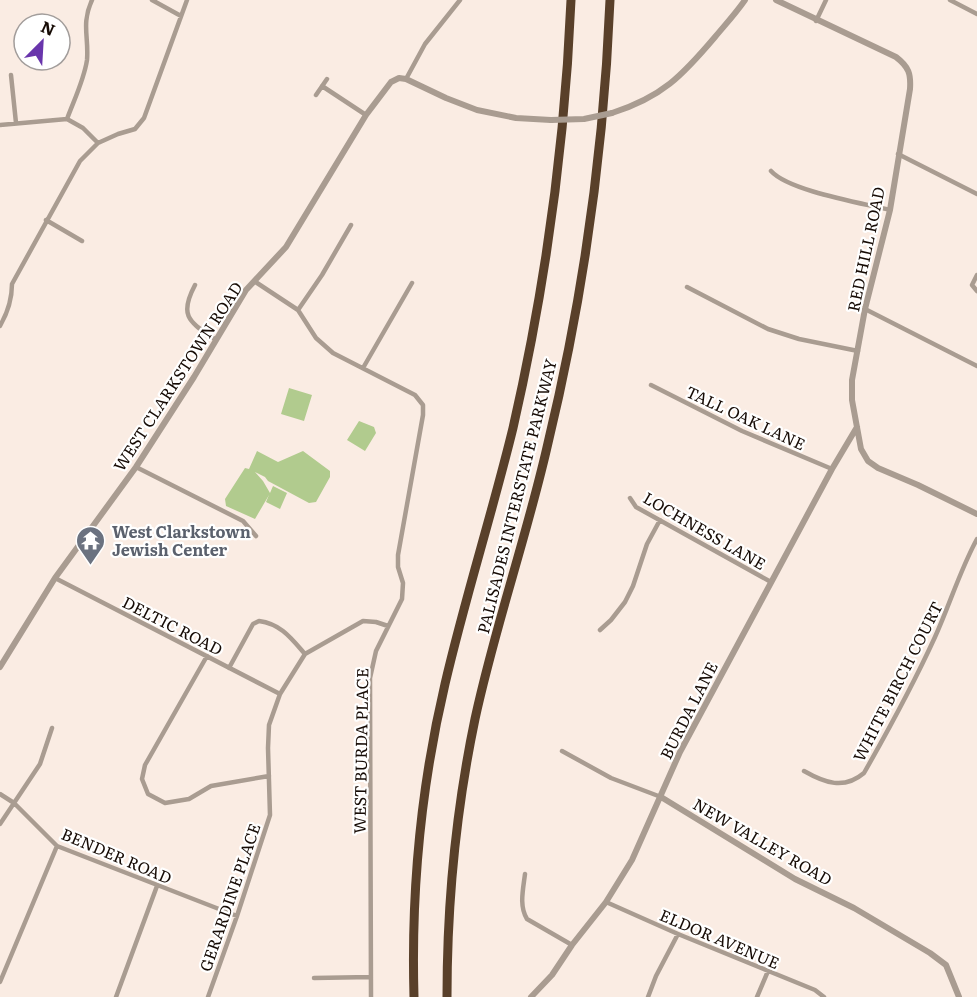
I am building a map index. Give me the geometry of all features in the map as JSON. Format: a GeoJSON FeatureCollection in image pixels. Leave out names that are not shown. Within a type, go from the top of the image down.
{"type":"FeatureCollection","features":[{"type":"Feature","properties":{"kind":"highway","name":"PALISADES INTERSTATE PARKWAY"},"geometry":{"type":"LineString","coordinates":[[414,997],[413,943],[416,878],[429,766],[449,666],[508,446],[536,315],[558,166],[571,0]]}},
{"type":"Feature","properties":{"kind":"highway","name":"PALISADES INTERSTATE PARKWAY"},"geometry":{"type":"LineString","coordinates":[[447,997],[451,894],[465,775],[484,684],[544,463],[572,333],[597,164],[610,0]]}},
{"type":"Feature","properties":{"kind":"street"},"geometry":{"type":"LineString","coordinates":[[67,119],[86,67],[85,17],[92,0]]}},
{"type":"Feature","properties":{"kind":"street"},"geometry":{"type":"LineString","coordinates":[[152,0],[181,16]]}},
{"type":"Feature","properties":{"kind":"street"},"geometry":{"type":"LineString","coordinates":[[0,326],[8,312],[12,284],[80,161],[98,143],[135,129],[144,118],[188,0]]}},
{"type":"Feature","properties":{"kind":"street"},"geometry":{"type":"LineString","coordinates":[[460,0],[425,44],[406,79],[477,110],[516,118],[551,120],[584,119],[612,113],[649,98],[674,82],[745,0]]}},
{"type":"Feature","properties":{"kind":"street","name":"RED HILL ROAD"},"geometry":{"type":"LineString","coordinates":[[776,0],[816,21],[894,56],[905,64],[911,74],[890,210],[865,309],[852,380],[852,400],[861,449],[868,461],[878,468],[977,514]]}},
{"type":"Feature","properties":{"kind":"street"},"geometry":{"type":"LineString","coordinates":[[816,21],[826,0]]}},
{"type":"Feature","properties":{"kind":"street"},"geometry":{"type":"LineString","coordinates":[[950,0],[977,14]]}},
{"type":"Feature","properties":{"kind":"street"},"geometry":{"type":"LineString","coordinates":[[11,75],[16,123]]}},
{"type":"Feature","properties":{"kind":"street","name":"WEST CLARKSTOWN ROAD"},"geometry":{"type":"LineString","coordinates":[[0,667],[56,578],[136,467],[246,290],[286,247],[366,115],[390,82],[399,78],[406,79]]}},
{"type":"Feature","properties":{"kind":"street"},"geometry":{"type":"LineString","coordinates":[[316,94],[327,79]]}},
{"type":"Feature","properties":{"kind":"street"},"geometry":{"type":"LineString","coordinates":[[322,86],[366,115]]}},
{"type":"Feature","properties":{"kind":"street"},"geometry":{"type":"LineString","coordinates":[[0,125],[67,119],[83,128],[98,143]]}},
{"type":"Feature","properties":{"kind":"street"},"geometry":{"type":"LineString","coordinates":[[898,154],[977,194]]}},
{"type":"Feature","properties":{"kind":"street"},"geometry":{"type":"LineString","coordinates":[[771,171],[776,178],[805,189],[890,210]]}},
{"type":"Feature","properties":{"kind":"street"},"geometry":{"type":"LineString","coordinates":[[46,220],[82,241]]}},
{"type":"Feature","properties":{"kind":"street"},"geometry":{"type":"LineString","coordinates":[[297,310],[322,275],[351,225]]}},
{"type":"Feature","properties":{"kind":"street"},"geometry":{"type":"LineString","coordinates":[[977,275],[972,285],[977,291]]}},
{"type":"Feature","properties":{"kind":"street","name":"WEST BURDA PLACE"},"geometry":{"type":"LineString","coordinates":[[254,281],[297,310],[324,346],[415,395],[423,405],[398,555],[402,599],[376,651],[370,678],[371,997]]}},
{"type":"Feature","properties":{"kind":"street"},"geometry":{"type":"LineString","coordinates":[[363,368],[412,283]]}},
{"type":"Feature","properties":{"kind":"street"},"geometry":{"type":"LineString","coordinates":[[195,285],[186,304],[190,319],[216,340]]}},
{"type":"Feature","properties":{"kind":"street"},"geometry":{"type":"LineString","coordinates":[[687,287],[768,329],[799,339],[858,351]]}},
{"type":"Feature","properties":{"kind":"street"},"geometry":{"type":"LineString","coordinates":[[865,309],[977,366]]}},
{"type":"Feature","properties":{"kind":"street","name":"TALL OAK LANE"},"geometry":{"type":"LineString","coordinates":[[651,385],[742,431],[832,469]]}},
{"type":"Feature","properties":{"kind":"street","name":"BURDA LANE"},"geometry":{"type":"LineString","coordinates":[[531,997],[552,975],[606,902],[632,860],[680,752],[832,469],[857,427]]}},
{"type":"Feature","properties":{"kind":"street"},"geometry":{"type":"LineString","coordinates":[[136,467],[243,521],[256,536]]}},
{"type":"Feature","properties":{"kind":"street","name":"LOCHNESS LANE"},"geometry":{"type":"LineString","coordinates":[[630,498],[636,507],[771,582]]}},
{"type":"Feature","properties":{"kind":"street"},"geometry":{"type":"LineString","coordinates":[[600,630],[625,602],[633,586],[647,544],[660,520]]}},
{"type":"Feature","properties":{"kind":"street","name":"WHITE BIRCH COURT"},"geometry":{"type":"LineString","coordinates":[[804,771],[819,780],[839,785],[856,780],[864,773],[934,638],[958,583],[964,562],[977,539]]}},
{"type":"Feature","properties":{"kind":"street","name":"DELTIC ROAD"},"geometry":{"type":"LineString","coordinates":[[56,578],[280,694]]}},
{"type":"Feature","properties":{"kind":"street"},"geometry":{"type":"LineString","coordinates":[[229,668],[253,624],[259,621],[285,631],[305,654]]}},
{"type":"Feature","properties":{"kind":"street","name":"GERARDINE PLACE"},"geometry":{"type":"LineString","coordinates":[[208,997],[270,815],[269,725],[280,694],[305,654],[363,621],[388,626]]}},
{"type":"Feature","properties":{"kind":"street"},"geometry":{"type":"LineString","coordinates":[[207,656],[146,765],[142,779],[148,794],[165,803],[189,799],[212,786],[269,776]]}},
{"type":"Feature","properties":{"kind":"street"},"geometry":{"type":"LineString","coordinates":[[0,824],[40,764],[52,728]]}},
{"type":"Feature","properties":{"kind":"street","name":"NEW VALLEY ROAD"},"geometry":{"type":"LineString","coordinates":[[562,751],[611,778],[661,797],[795,879],[854,908],[930,952],[946,965],[959,997]]}},
{"type":"Feature","properties":{"kind":"street","name":"BENDER ROAD"},"geometry":{"type":"LineString","coordinates":[[0,794],[14,803],[57,846],[237,916]]}},
{"type":"Feature","properties":{"kind":"street"},"geometry":{"type":"LineString","coordinates":[[0,982],[57,846]]}},
{"type":"Feature","properties":{"kind":"street"},"geometry":{"type":"LineString","coordinates":[[525,874],[522,904],[527,919],[572,945]]}},
{"type":"Feature","properties":{"kind":"street"},"geometry":{"type":"LineString","coordinates":[[116,997],[157,886]]}},
{"type":"Feature","properties":{"kind":"street","name":"ELDOR AVENUE"},"geometry":{"type":"LineString","coordinates":[[606,902],[815,990],[824,997]]}},
{"type":"Feature","properties":{"kind":"street"},"geometry":{"type":"LineString","coordinates":[[648,997],[656,976],[678,934]]}},
{"type":"Feature","properties":{"kind":"street"},"geometry":{"type":"LineString","coordinates":[[757,997],[768,971]]}},
{"type":"Feature","properties":{"kind":"street"},"geometry":{"type":"LineString","coordinates":[[314,978],[371,977]]}},
{"type":"Feature","properties":{"kind":"green space"},"geometry":{"type":"Polygon","coordinates":[[[289,388],[312,395],[304,421],[281,414],[289,388]]]}},
{"type":"Feature","properties":{"kind":"green space"},"geometry":{"type":"Polygon","coordinates":[[[359,421],[374,427],[376,433],[365,451],[347,440],[359,421]]]}},
{"type":"Feature","properties":{"kind":"green space"},"geometry":{"type":"Polygon","coordinates":[[[257,451],[278,462],[303,451],[330,471],[330,477],[316,502],[309,503],[255,472],[270,493],[273,486],[287,493],[280,509],[266,502],[269,495],[255,519],[226,506],[225,499],[245,468],[249,469],[257,451]]]}},
{"type":"Feature","properties":{"kind":"place","name":"West Clarkstown Jewish Center"},"geometry":{"type":"Point","coordinates":[91,566]}}]}
